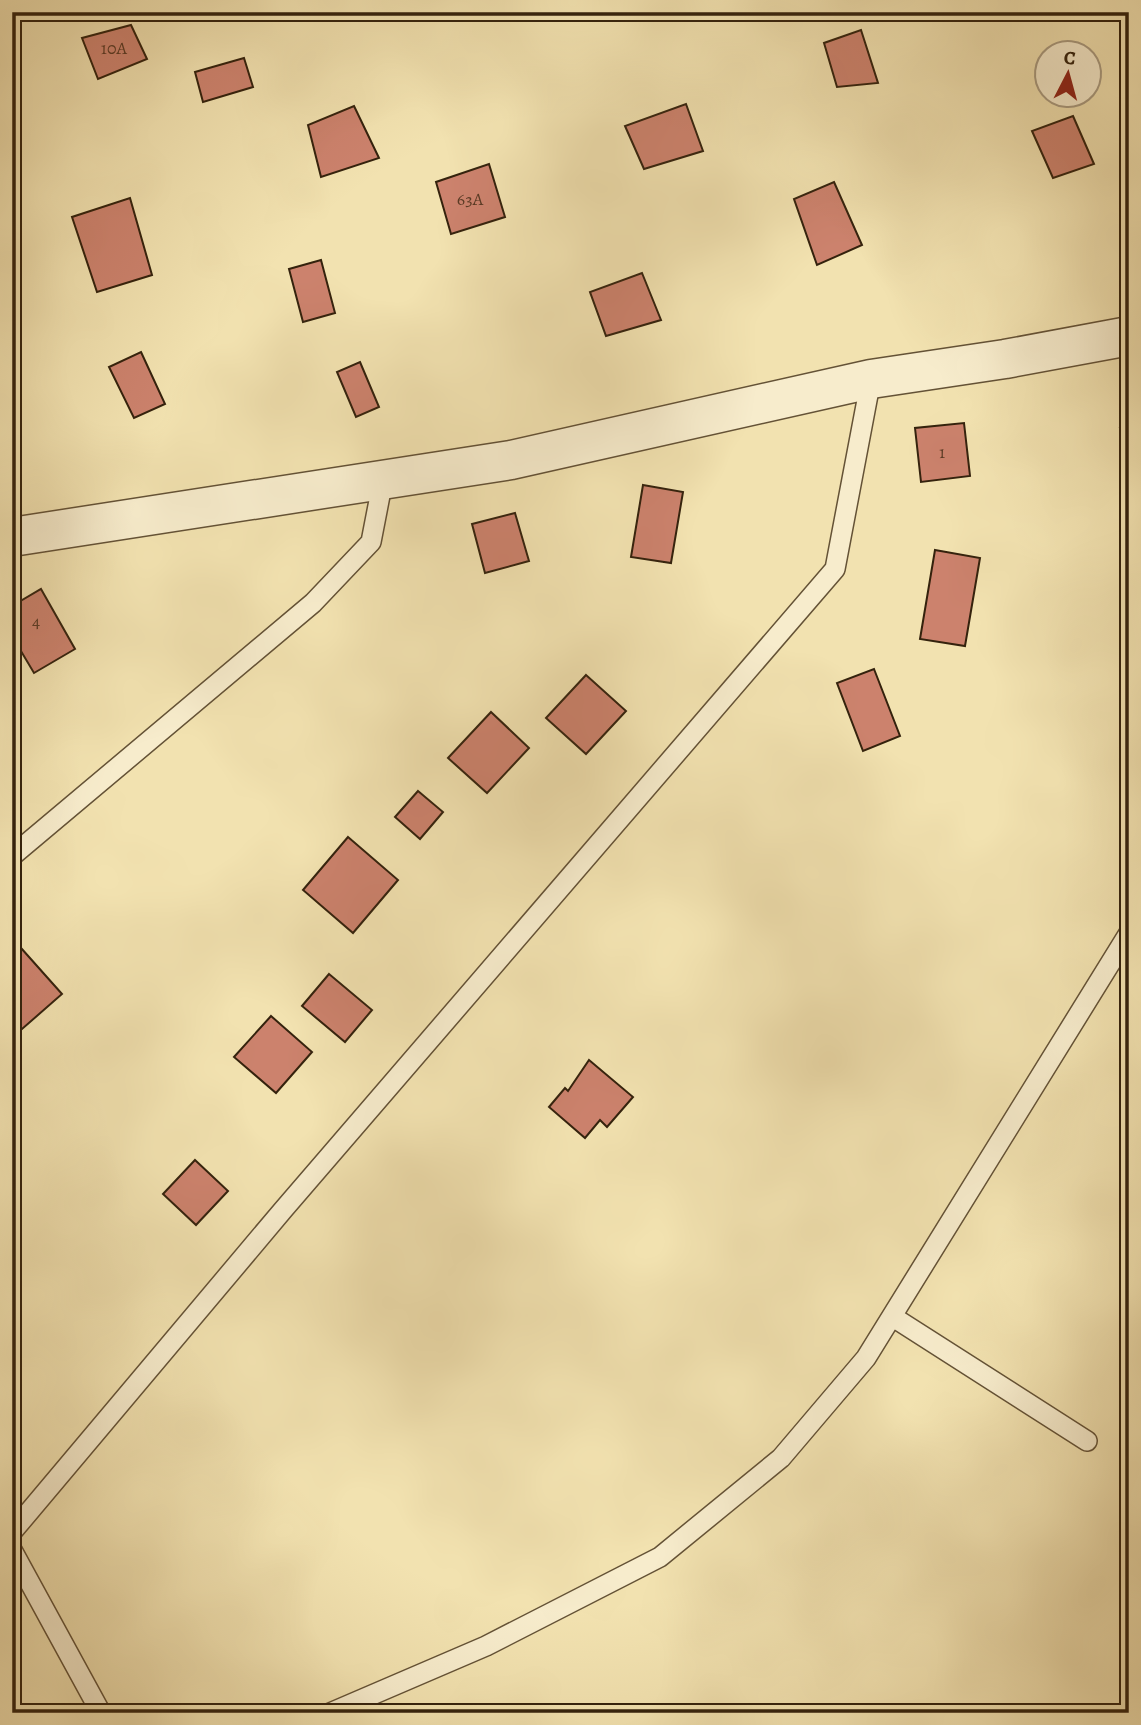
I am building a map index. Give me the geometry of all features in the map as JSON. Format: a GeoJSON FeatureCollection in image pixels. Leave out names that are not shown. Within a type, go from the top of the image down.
{"type":"FeatureCollection","features":[{"type":"Feature","properties":{"kind":"street"},"geometry":{"type":"LineString","coordinates":[[12,537],[511,460],[871,379],[1005,359],[1129,336]]}},
{"type":"Feature","properties":{"kind":"lane"},"geometry":{"type":"LineString","coordinates":[[12,1532],[292,1200],[835,569],[871,379]]}},
{"type":"Feature","properties":{"kind":"lane"},"geometry":{"type":"LineString","coordinates":[[12,856],[313,603],[371,542],[383,480]]}},
{"type":"Feature","properties":{"kind":"lane"},"geometry":{"type":"LineString","coordinates":[[330,1713],[486,1646],[660,1557],[781,1458],[866,1358],[1129,933]]}},
{"type":"Feature","properties":{"kind":"lane"},"geometry":{"type":"LineString","coordinates":[[893,1317],[1087,1441]]}},
{"type":"Feature","properties":{"kind":"lane"},"geometry":{"type":"LineString","coordinates":[[12,1550],[101,1713]]}},
{"type":"Feature","properties":{"kind":"building"},"geometry":{"type":"Polygon","coordinates":[[[131,25],[147,59],[98,79],[82,38],[131,25]]]}},
{"type":"Feature","properties":{"kind":"building"},"geometry":{"type":"Polygon","coordinates":[[[861,30],[878,83],[837,87],[824,43],[861,30]]]}},
{"type":"Feature","properties":{"kind":"building"},"geometry":{"type":"Polygon","coordinates":[[[244,58],[253,87],[203,102],[195,72],[244,58]]]}},
{"type":"Feature","properties":{"kind":"building"},"geometry":{"type":"Polygon","coordinates":[[[686,104],[703,151],[644,169],[625,126],[686,104]]]}},
{"type":"Feature","properties":{"kind":"building"},"geometry":{"type":"Polygon","coordinates":[[[354,106],[379,158],[321,177],[308,125],[354,106]]]}},
{"type":"Feature","properties":{"kind":"building"},"geometry":{"type":"Polygon","coordinates":[[[1073,116],[1094,164],[1053,178],[1032,131],[1073,116]]]}},
{"type":"Feature","properties":{"kind":"building"},"geometry":{"type":"Polygon","coordinates":[[[489,164],[505,217],[451,234],[436,182],[489,164]]]}},
{"type":"Feature","properties":{"kind":"building"},"geometry":{"type":"Polygon","coordinates":[[[834,182],[862,245],[817,265],[794,199],[834,182]]]}},
{"type":"Feature","properties":{"kind":"building"},"geometry":{"type":"Polygon","coordinates":[[[130,198],[152,275],[97,292],[72,217],[130,198]]]}},
{"type":"Feature","properties":{"kind":"building"},"geometry":{"type":"Polygon","coordinates":[[[321,260],[335,313],[303,322],[289,269],[321,260]]]}},
{"type":"Feature","properties":{"kind":"building"},"geometry":{"type":"Polygon","coordinates":[[[642,273],[661,320],[606,336],[590,292],[642,273]]]}},
{"type":"Feature","properties":{"kind":"building"},"geometry":{"type":"Polygon","coordinates":[[[141,352],[165,404],[134,418],[109,367],[141,352]]]}},
{"type":"Feature","properties":{"kind":"building"},"geometry":{"type":"Polygon","coordinates":[[[360,362],[379,407],[356,417],[337,372],[360,362]]]}},
{"type":"Feature","properties":{"kind":"building"},"geometry":{"type":"Polygon","coordinates":[[[964,423],[970,476],[921,482],[915,428],[964,423]]]}},
{"type":"Feature","properties":{"kind":"building"},"geometry":{"type":"Polygon","coordinates":[[[1129,426],[1129,459],[1120,428],[1129,426]]]}},
{"type":"Feature","properties":{"kind":"building"},"geometry":{"type":"Polygon","coordinates":[[[643,485],[683,492],[671,563],[631,557],[643,485]]]}},
{"type":"Feature","properties":{"kind":"building"},"geometry":{"type":"Polygon","coordinates":[[[515,513],[529,561],[485,573],[472,524],[515,513]]]}},
{"type":"Feature","properties":{"kind":"building"},"geometry":{"type":"Polygon","coordinates":[[[935,550],[980,558],[965,646],[920,639],[935,550]]]}},
{"type":"Feature","properties":{"kind":"building"},"geometry":{"type":"Polygon","coordinates":[[[41,589],[75,649],[34,673],[12,636],[12,606],[41,589]]]}},
{"type":"Feature","properties":{"kind":"building"},"geometry":{"type":"Polygon","coordinates":[[[874,669],[900,736],[863,751],[837,683],[874,669]]]}},
{"type":"Feature","properties":{"kind":"building"},"geometry":{"type":"Polygon","coordinates":[[[586,675],[626,711],[586,754],[546,718],[586,675]]]}},
{"type":"Feature","properties":{"kind":"building"},"geometry":{"type":"Polygon","coordinates":[[[491,712],[529,748],[487,793],[448,758],[491,712]]]}},
{"type":"Feature","properties":{"kind":"building"},"geometry":{"type":"Polygon","coordinates":[[[418,791],[443,812],[420,839],[395,817],[418,791]]]}},
{"type":"Feature","properties":{"kind":"building"},"geometry":{"type":"Polygon","coordinates":[[[348,837],[398,880],[353,933],[303,890],[348,837]]]}},
{"type":"Feature","properties":{"kind":"building"},"geometry":{"type":"Polygon","coordinates":[[[13,939],[62,994],[14,1036],[12,1034],[13,939]]]}},
{"type":"Feature","properties":{"kind":"building"},"geometry":{"type":"Polygon","coordinates":[[[329,974],[372,1010],[345,1042],[302,1006],[329,974]]]}},
{"type":"Feature","properties":{"kind":"building"},"geometry":{"type":"Polygon","coordinates":[[[271,1016],[312,1052],[276,1093],[234,1057],[271,1016]]]}},
{"type":"Feature","properties":{"kind":"building"},"geometry":{"type":"Polygon","coordinates":[[[589,1060],[633,1097],[607,1127],[600,1120],[585,1138],[549,1107],[565,1088],[568,1091],[589,1060]]]}},
{"type":"Feature","properties":{"kind":"building"},"geometry":{"type":"Polygon","coordinates":[[[195,1160],[228,1191],[196,1225],[163,1194],[195,1160]]]}}]}
